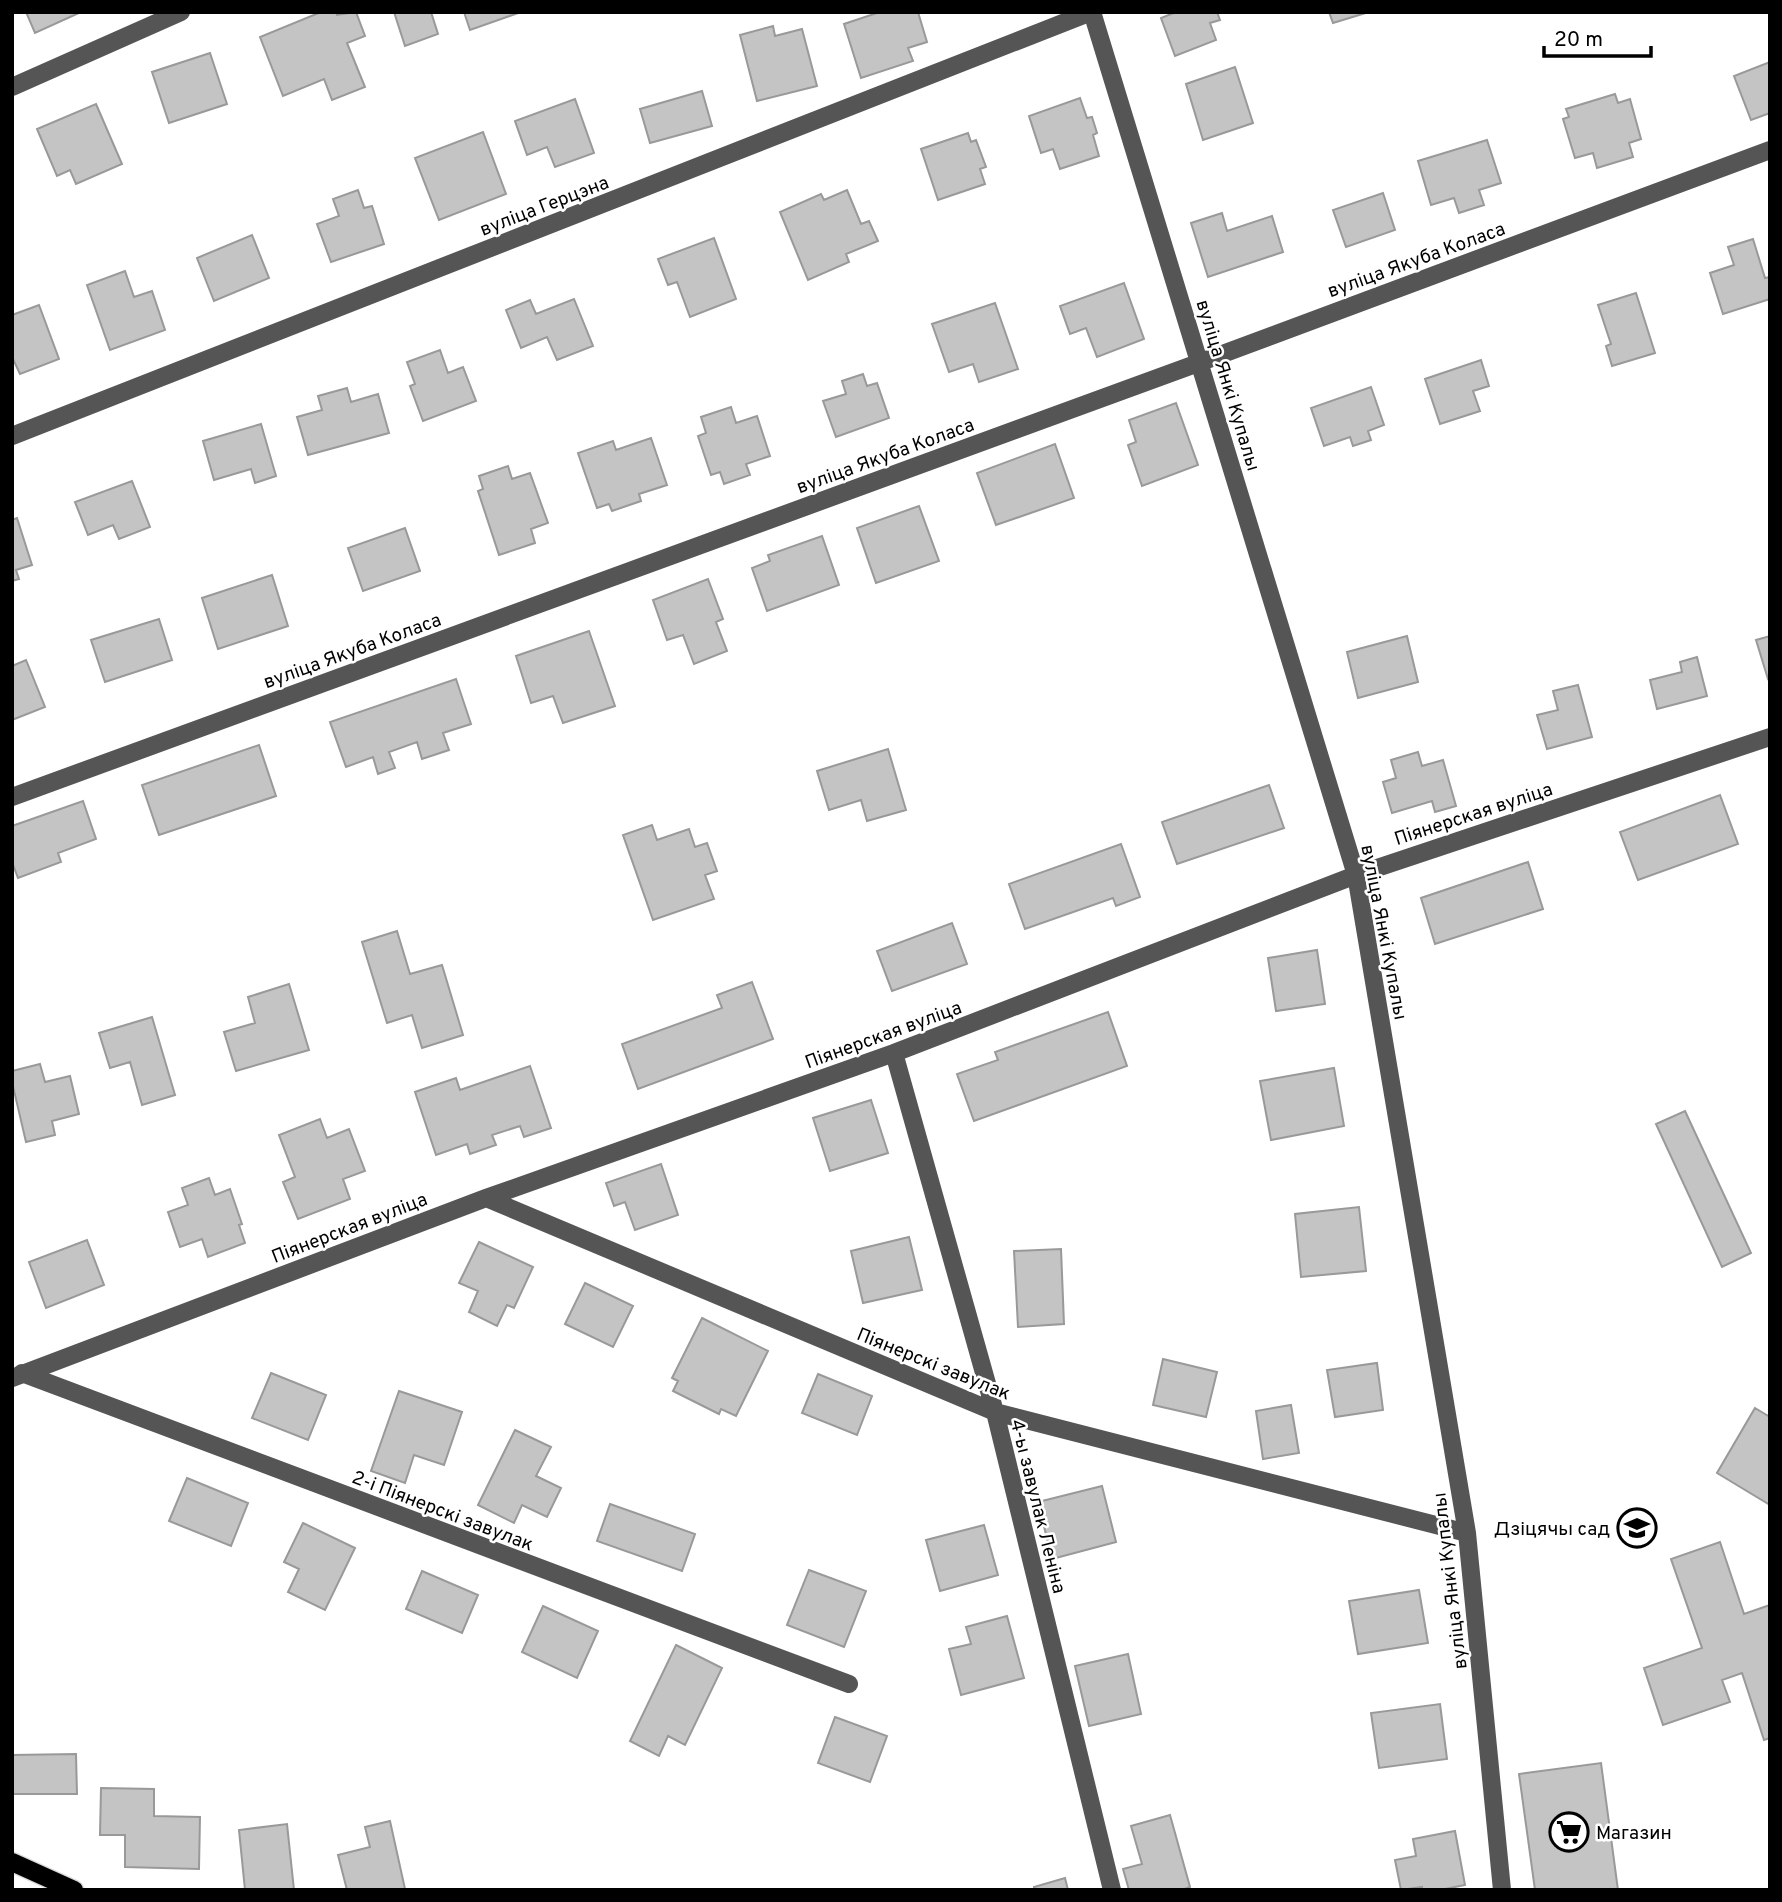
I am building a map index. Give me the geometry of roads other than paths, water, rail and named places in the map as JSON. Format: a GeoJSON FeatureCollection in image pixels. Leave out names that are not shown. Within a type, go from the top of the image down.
{"type":"FeatureCollection","features":[{"type":"Feature","properties":{"kind":"main road"},"geometry":{"type":"LineString","coordinates":[[12,1862],[74,1890]]}},
{"type":"Feature","properties":{"kind":"street"},"geometry":{"type":"LineString","coordinates":[[12,87],[181,12]]}},
{"type":"Feature","properties":{"kind":"street","name":"вуліца Янкі Купалы"},"geometry":{"type":"LineString","coordinates":[[1092,12],[1356,874],[1467,1533],[1502,1890]]}},
{"type":"Feature","properties":{"kind":"street","name":"вуліца Герцэна"},"geometry":{"type":"LineString","coordinates":[[12,436],[1092,12]]}},
{"type":"Feature","properties":{"kind":"street","name":"вуліца Якуба Коласа"},"geometry":{"type":"LineString","coordinates":[[12,797],[1201,362],[1770,150]]}},
{"type":"Feature","properties":{"kind":"street","name":"Піянерская вуліца"},"geometry":{"type":"LineString","coordinates":[[17,1375],[486,1198],[894,1054],[1356,874],[1770,737]]}},
{"type":"Feature","properties":{"kind":"street","name":"4-ы завулак Леніна"},"geometry":{"type":"LineString","coordinates":[[894,1054],[995,1412],[1112,1890]]}},
{"type":"Feature","properties":{"kind":"street","name":"Піянерскі завулак"},"geometry":{"type":"LineString","coordinates":[[486,1198],[995,1412],[1467,1533]]}},
{"type":"Feature","properties":{"kind":"street","name":"2-і Піянерскі завулак"},"geometry":{"type":"LineString","coordinates":[[17,1375],[849,1684]]}},
{"type":"Feature","properties":{"kind":"place","name":"Дзіцячы сад"},"geometry":{"type":"Point","coordinates":[1637,1528]}},
{"type":"Feature","properties":{"kind":"place","name":"Магазин"},"geometry":{"type":"Point","coordinates":[1569,1832]}}]}
